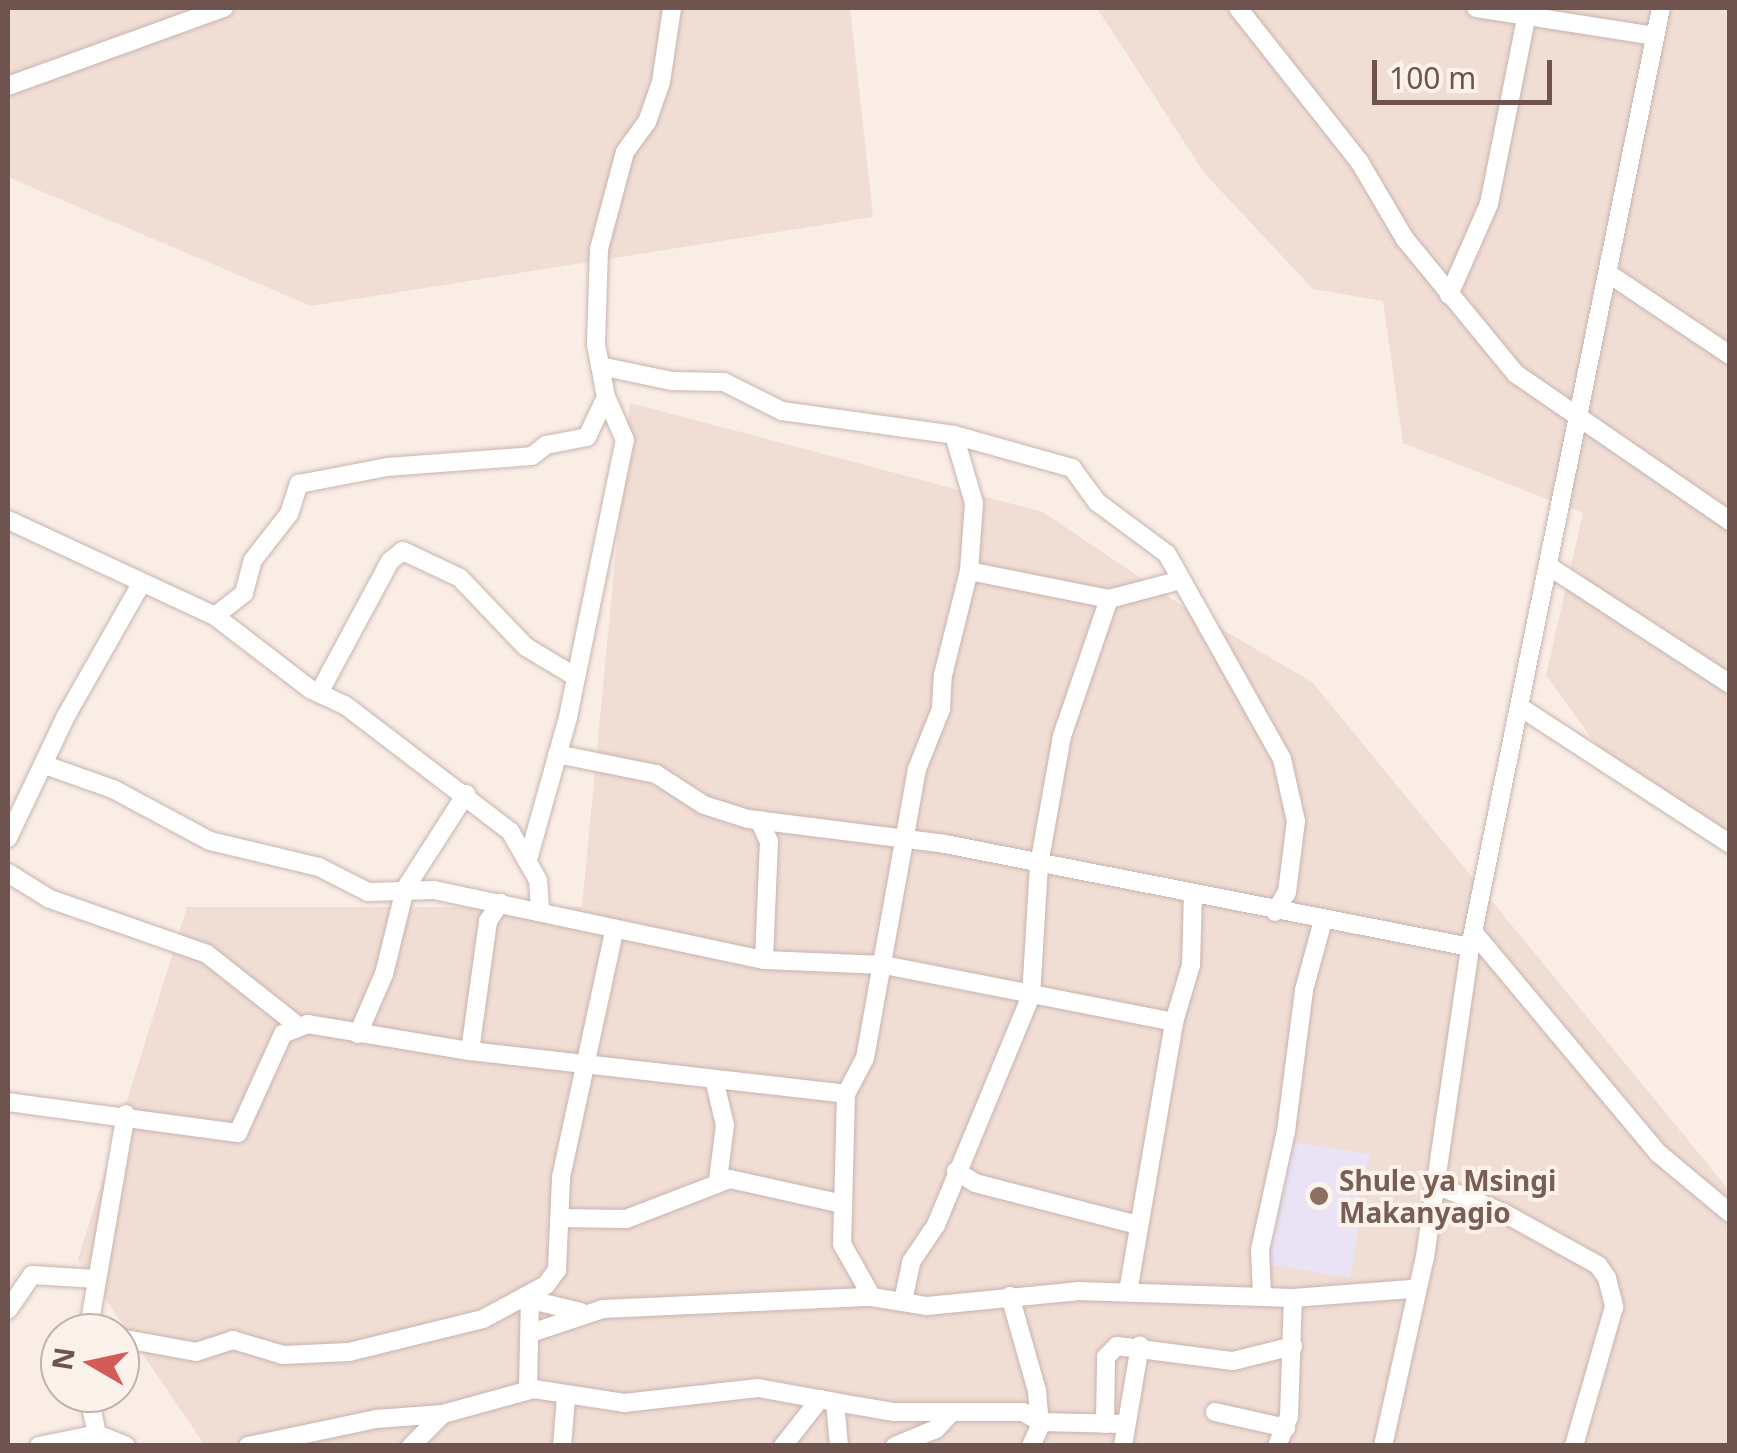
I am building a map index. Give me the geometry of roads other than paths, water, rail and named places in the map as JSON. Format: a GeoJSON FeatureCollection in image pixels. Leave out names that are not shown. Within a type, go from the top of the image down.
{"type":"FeatureCollection","features":[{"type":"Feature","properties":{"kind":"street"},"geometry":{"type":"LineString","coordinates":[[8,86],[224,8]]}},
{"type":"Feature","properties":{"kind":"street"},"geometry":{"type":"LineString","coordinates":[[540,908],[529,856],[576,677],[625,440],[606,397],[600,366],[599,249],[625,152],[647,122],[661,82],[672,8]]}},
{"type":"Feature","properties":{"kind":"street"},"geometry":{"type":"LineString","coordinates":[[1238,8],[1358,162],[1449,295],[1516,374],[1578,421],[1730,521]]}},
{"type":"Feature","properties":{"kind":"street"},"geometry":{"type":"LineString","coordinates":[[1476,8],[1656,36]]}},
{"type":"Feature","properties":{"kind":"street"},"geometry":{"type":"LineString","coordinates":[[1384,1446],[1436,1186],[1472,940],[1661,8]]}},
{"type":"Feature","properties":{"kind":"street"},"geometry":{"type":"LineString","coordinates":[[1449,295],[1488,204],[1527,14]]}},
{"type":"Feature","properties":{"kind":"street"},"geometry":{"type":"LineString","coordinates":[[1609,274],[1730,355]]}},
{"type":"Feature","properties":{"kind":"street"},"geometry":{"type":"LineString","coordinates":[[600,366],[672,381],[724,382],[782,411],[954,435],[1072,468],[1096,502],[1168,554],[1252,698],[1295,800],[1288,892],[1275,912]]}},
{"type":"Feature","properties":{"kind":"street"},"geometry":{"type":"LineString","coordinates":[[215,616],[244,593],[253,560],[288,514],[299,484],[388,467],[532,456],[546,444],[586,437],[606,397]]}},
{"type":"Feature","properties":{"kind":"street"},"geometry":{"type":"LineString","coordinates":[[872,1297],[848,1261],[843,1204],[846,1094],[865,1058],[908,843],[917,769],[941,710],[968,570],[974,504],[954,435]]}},
{"type":"Feature","properties":{"kind":"street"},"geometry":{"type":"LineString","coordinates":[[8,520],[215,616],[319,694],[466,794],[529,856]]}},
{"type":"Feature","properties":{"kind":"street"},"geometry":{"type":"LineString","coordinates":[[319,694],[390,561],[403,551],[460,578],[526,647],[576,677]]}},
{"type":"Feature","properties":{"kind":"street"},"geometry":{"type":"LineString","coordinates":[[1550,567],[1730,684]]}},
{"type":"Feature","properties":{"kind":"street"},"geometry":{"type":"LineString","coordinates":[[968,570],[1110,599],[1180,580]]}},
{"type":"Feature","properties":{"kind":"street"},"geometry":{"type":"LineString","coordinates":[[8,838],[141,584]]}},
{"type":"Feature","properties":{"kind":"street"},"geometry":{"type":"LineString","coordinates":[[903,1301],[910,1262],[936,1225],[1031,996],[1039,865],[1073,692],[1110,599]]}},
{"type":"Feature","properties":{"kind":"street"},"geometry":{"type":"LineString","coordinates":[[1520,707],[1730,844]]}},
{"type":"Feature","properties":{"kind":"street"},"geometry":{"type":"LineString","coordinates":[[557,754],[656,774],[712,809],[759,820],[908,843],[945,844],[1275,912],[1472,940],[1658,1153],[1730,1214]]}},
{"type":"Feature","properties":{"kind":"street"},"geometry":{"type":"LineString","coordinates":[[44,764],[113,789],[210,841],[319,867],[368,892],[406,889],[540,908],[614,932],[764,960],[884,965],[1174,1022]]}},
{"type":"Feature","properties":{"kind":"street"},"geometry":{"type":"LineString","coordinates":[[358,1034],[384,974],[406,889],[466,794]]}},
{"type":"Feature","properties":{"kind":"street"},"geometry":{"type":"LineString","coordinates":[[759,820],[770,848],[764,960]]}},
{"type":"Feature","properties":{"kind":"street"},"geometry":{"type":"LineString","coordinates":[[8,873],[50,898],[207,954],[297,1025],[470,1052],[585,1059],[746,1084],[846,1094]]}},
{"type":"Feature","properties":{"kind":"street"},"geometry":{"type":"LineString","coordinates":[[1128,1292],[1174,1022],[1191,966],[1192,893]]}},
{"type":"Feature","properties":{"kind":"street"},"geometry":{"type":"LineString","coordinates":[[470,1052],[488,921],[500,903]]}},
{"type":"Feature","properties":{"kind":"street"},"geometry":{"type":"LineString","coordinates":[[1262,1294],[1260,1250],[1286,1131],[1304,990],[1323,920]]}},
{"type":"Feature","properties":{"kind":"street"},"geometry":{"type":"LineString","coordinates":[[140,1342],[196,1352],[240,1340],[306,1357],[400,1344],[531,1299],[557,1270],[560,1177],[614,932]]}},
{"type":"Feature","properties":{"kind":"street"},"geometry":{"type":"LineString","coordinates":[[8,1102],[126,1114],[202,1132],[242,1131],[282,1034],[297,1025]]}},
{"type":"Feature","properties":{"kind":"street"},"geometry":{"type":"LineString","coordinates":[[714,1079],[721,1100],[718,1180]]}},
{"type":"Feature","properties":{"kind":"street"},"geometry":{"type":"LineString","coordinates":[[721,1100],[746,1084]]}},
{"type":"Feature","properties":{"kind":"street"},"geometry":{"type":"LineString","coordinates":[[91,1313],[111,1228],[126,1114]]}},
{"type":"Feature","properties":{"kind":"street"},"geometry":{"type":"LineString","coordinates":[[956,1171],[975,1183],[1137,1225]]}},
{"type":"Feature","properties":{"kind":"street"},"geometry":{"type":"LineString","coordinates":[[560,1218],[626,1219],[718,1180],[843,1204]]}},
{"type":"Feature","properties":{"kind":"street"},"geometry":{"type":"LineString","coordinates":[[1436,1186],[1504,1212],[1598,1265],[1607,1278],[1614,1307],[1574,1446]]}},
{"type":"Feature","properties":{"kind":"street"},"geometry":{"type":"LineString","coordinates":[[8,1310],[32,1274],[96,1279]]}},
{"type":"Feature","properties":{"kind":"street"},"geometry":{"type":"LineString","coordinates":[[531,1299],[581,1312],[872,1297],[927,1306],[1010,1296],[1128,1292],[1294,1298],[1411,1288]]}},
{"type":"Feature","properties":{"kind":"street"},"geometry":{"type":"LineString","coordinates":[[1010,1296],[1028,1341],[1040,1422],[1031,1446]]}},
{"type":"Feature","properties":{"kind":"street"},"geometry":{"type":"LineString","coordinates":[[1215,1412],[1282,1437],[1293,1346],[1294,1298]]}},
{"type":"Feature","properties":{"kind":"street"},"geometry":{"type":"LineString","coordinates":[[528,1390],[531,1299]]}},
{"type":"Feature","properties":{"kind":"street"},"geometry":{"type":"LineString","coordinates":[[531,1334],[581,1312]]}},
{"type":"Feature","properties":{"kind":"street"},"geometry":{"type":"LineString","coordinates":[[1105,1424],[1106,1357],[1117,1346],[1140,1345],[1233,1361],[1293,1346]]}},
{"type":"Feature","properties":{"kind":"street"},"geometry":{"type":"LineString","coordinates":[[1123,1446],[1140,1345]]}},
{"type":"Feature","properties":{"kind":"street"},"geometry":{"type":"LineString","coordinates":[[248,1446],[376,1419],[443,1414],[528,1390],[647,1403],[758,1388],[828,1401],[951,1412],[1023,1412],[1040,1422],[1126,1424]]}},
{"type":"Feature","properties":{"kind":"street"},"geometry":{"type":"LineString","coordinates":[[562,1446],[566,1397]]}},
{"type":"Feature","properties":{"kind":"street"},"geometry":{"type":"LineString","coordinates":[[783,1446],[828,1401]]}},
{"type":"Feature","properties":{"kind":"street"},"geometry":{"type":"LineString","coordinates":[[828,1401],[839,1446]]}},
{"type":"Feature","properties":{"kind":"street"},"geometry":{"type":"LineString","coordinates":[[894,1446],[936,1429],[951,1412]]}},
{"type":"Feature","properties":{"kind":"street"},"geometry":{"type":"LineString","coordinates":[[92,1413],[97,1434]]}},
{"type":"Feature","properties":{"kind":"street"},"geometry":{"type":"LineString","coordinates":[[411,1446],[443,1414]]}},
{"type":"Feature","properties":{"kind":"street"},"geometry":{"type":"LineString","coordinates":[[39,1446],[97,1434],[126,1446]]}},
{"type":"Feature","properties":{"kind":"place","name":"Shule ya Msingi Makanyagio"},"geometry":{"type":"Point","coordinates":[1319,1196]}}]}
